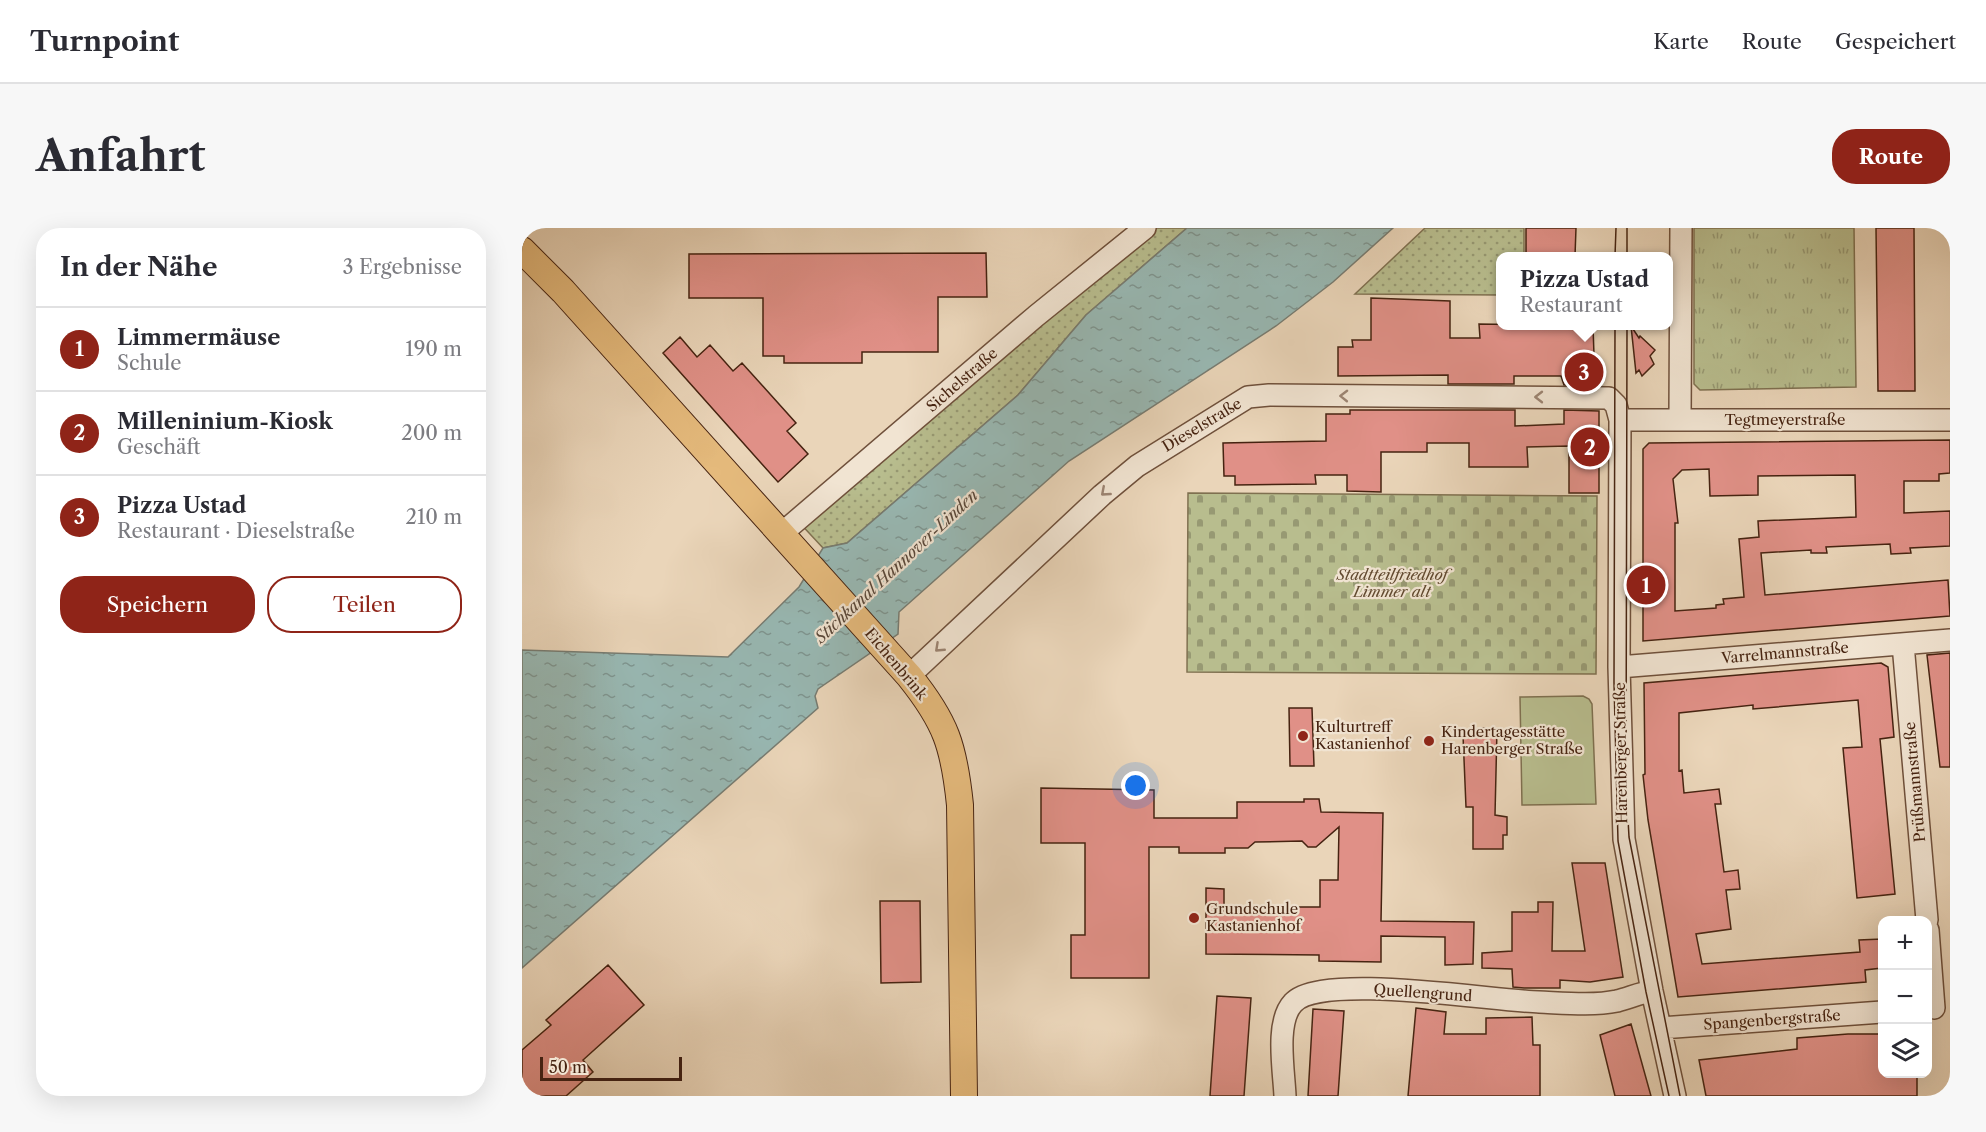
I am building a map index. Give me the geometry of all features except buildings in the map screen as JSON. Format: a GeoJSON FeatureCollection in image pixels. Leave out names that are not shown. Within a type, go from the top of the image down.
{"type":"FeatureCollection","features":[{"type":"Feature","properties":{"kind":"main road","name":"Eichenbrink"},"geometry":{"type":"LineString","coordinates":[[522,250],[562,291],[909,676],[942,722],[956,763],[960,816],[964,1096]]}},
{"type":"Feature","properties":{"kind":"street","name":"Sichelstraße"},"geometry":{"type":"LineString","coordinates":[[781,534],[1036,316],[1145,228]]}},
{"type":"Feature","properties":{"kind":"street"},"geometry":{"type":"LineString","coordinates":[[1680,419],[1681,228]]}},
{"type":"Feature","properties":{"kind":"street","name":"Dieselstraße"},"geometry":{"type":"LineString","coordinates":[[909,676],[1137,465],[1248,398],[1269,395],[1600,397],[1609,398],[1618,412]]}},
{"type":"Feature","properties":{"kind":"street","name":"Tegtmeyerstraße"},"geometry":{"type":"LineString","coordinates":[[1618,412],[1680,419],[1950,420]]}},
{"type":"Feature","properties":{"kind":"street","name":"Harenberger Straße"},"geometry":{"type":"LineString","coordinates":[[1618,412],[1619,667],[1624,839],[1652,991],[1675,1096]]}},
{"type":"Feature","properties":{"kind":"street","name":"Varrelmannstraße"},"geometry":{"type":"LineString","coordinates":[[1619,667],[1950,640]]}},
{"type":"Feature","properties":{"kind":"street","name":"Prüßmannstraße"},"geometry":{"type":"LineString","coordinates":[[1903,644],[1927,916]]}},
{"type":"Feature","properties":{"kind":"street"},"geometry":{"type":"LineString","coordinates":[[1932,965],[1937,1008]]}},
{"type":"Feature","properties":{"kind":"street","name":"Quellengrund"},"geometry":{"type":"LineString","coordinates":[[1285,1096],[1282,1038],[1285,1017],[1292,1003],[1305,993],[1323,989],[1383,989],[1539,1002],[1615,1001],[1652,991]]}},
{"type":"Feature","properties":{"kind":"street","name":"Spangenbergstraße"},"geometry":{"type":"LineString","coordinates":[[1661,1028],[1878,1012]]}},
{"type":"Feature","properties":{"kind":"green space"},"geometry":{"type":"Polygon","coordinates":[[[1145,228],[1187,228],[1086,315],[1018,395],[847,543],[823,548],[797,520],[1145,228]]]}},
{"type":"Feature","properties":{"kind":"green space"},"geometry":{"type":"Polygon","coordinates":[[[1425,228],[1524,228],[1524,252],[1496,252],[1496,295],[1355,294],[1425,228]]]}},
{"type":"Feature","properties":{"kind":"green space"},"geometry":{"type":"Polygon","coordinates":[[[1694,228],[1854,228],[1856,387],[1700,390],[1694,384],[1694,228]]]}},
{"type":"Feature","properties":{"kind":"green space","name":"Stadtteilfriedhof Limmer alt"},"geometry":{"type":"Polygon","coordinates":[[[1188,493],[1597,496],[1596,674],[1187,672],[1188,493]]]}},
{"type":"Feature","properties":{"kind":"green space"},"geometry":{"type":"Polygon","coordinates":[[[1583,696],[1592,704],[1596,804],[1522,805],[1520,697],[1583,696]]]}},
{"type":"Feature","properties":{"kind":"water","name":"Stichkanal Hannover-Linden"},"geometry":{"type":"Polygon","coordinates":[[[1187,228],[1393,228],[1333,282],[1276,326],[1069,461],[899,612],[898,634],[818,689],[815,696],[818,708],[522,968],[522,650],[728,657],[799,587],[823,548],[847,543],[1018,395],[1086,315],[1187,228]]]}},
{"type":"Feature","properties":{"kind":"tram line"},"geometry":{"type":"LineString","coordinates":[[1615,252],[1616,228]]}},
{"type":"Feature","properties":{"kind":"tram line"},"geometry":{"type":"LineString","coordinates":[[1627,228],[1627,252]]}},
{"type":"Feature","properties":{"kind":"tram line"},"geometry":{"type":"LineString","coordinates":[[1615,330],[1614,683],[1618,841],[1646,992],[1669,1096]]}},
{"type":"Feature","properties":{"kind":"tram line"},"geometry":{"type":"LineString","coordinates":[[1627,330],[1626,783],[1629,837],[1680,1096]]}},
{"type":"Feature","properties":{"kind":"place","name":"Pizza Ustad"},"geometry":{"type":"Point","coordinates":[1584,372]}},
{"type":"Feature","properties":{"kind":"place","name":"Milleninium-Kiosk"},"geometry":{"type":"Point","coordinates":[1590,447]}},
{"type":"Feature","properties":{"kind":"place","name":"Limmermäuse"},"geometry":{"type":"Point","coordinates":[1646,585]}},
{"type":"Feature","properties":{"kind":"place","name":"Kulturtreff Kastanienhof"},"geometry":{"type":"Point","coordinates":[1303,736]}},
{"type":"Feature","properties":{"kind":"place","name":"Kindertagesstätte Harenberger Straße"},"geometry":{"type":"Point","coordinates":[1429,741]}},
{"type":"Feature","properties":{"kind":"place","name":"Grundschule Kastanienhof"},"geometry":{"type":"Point","coordinates":[1194,918]}}]}
